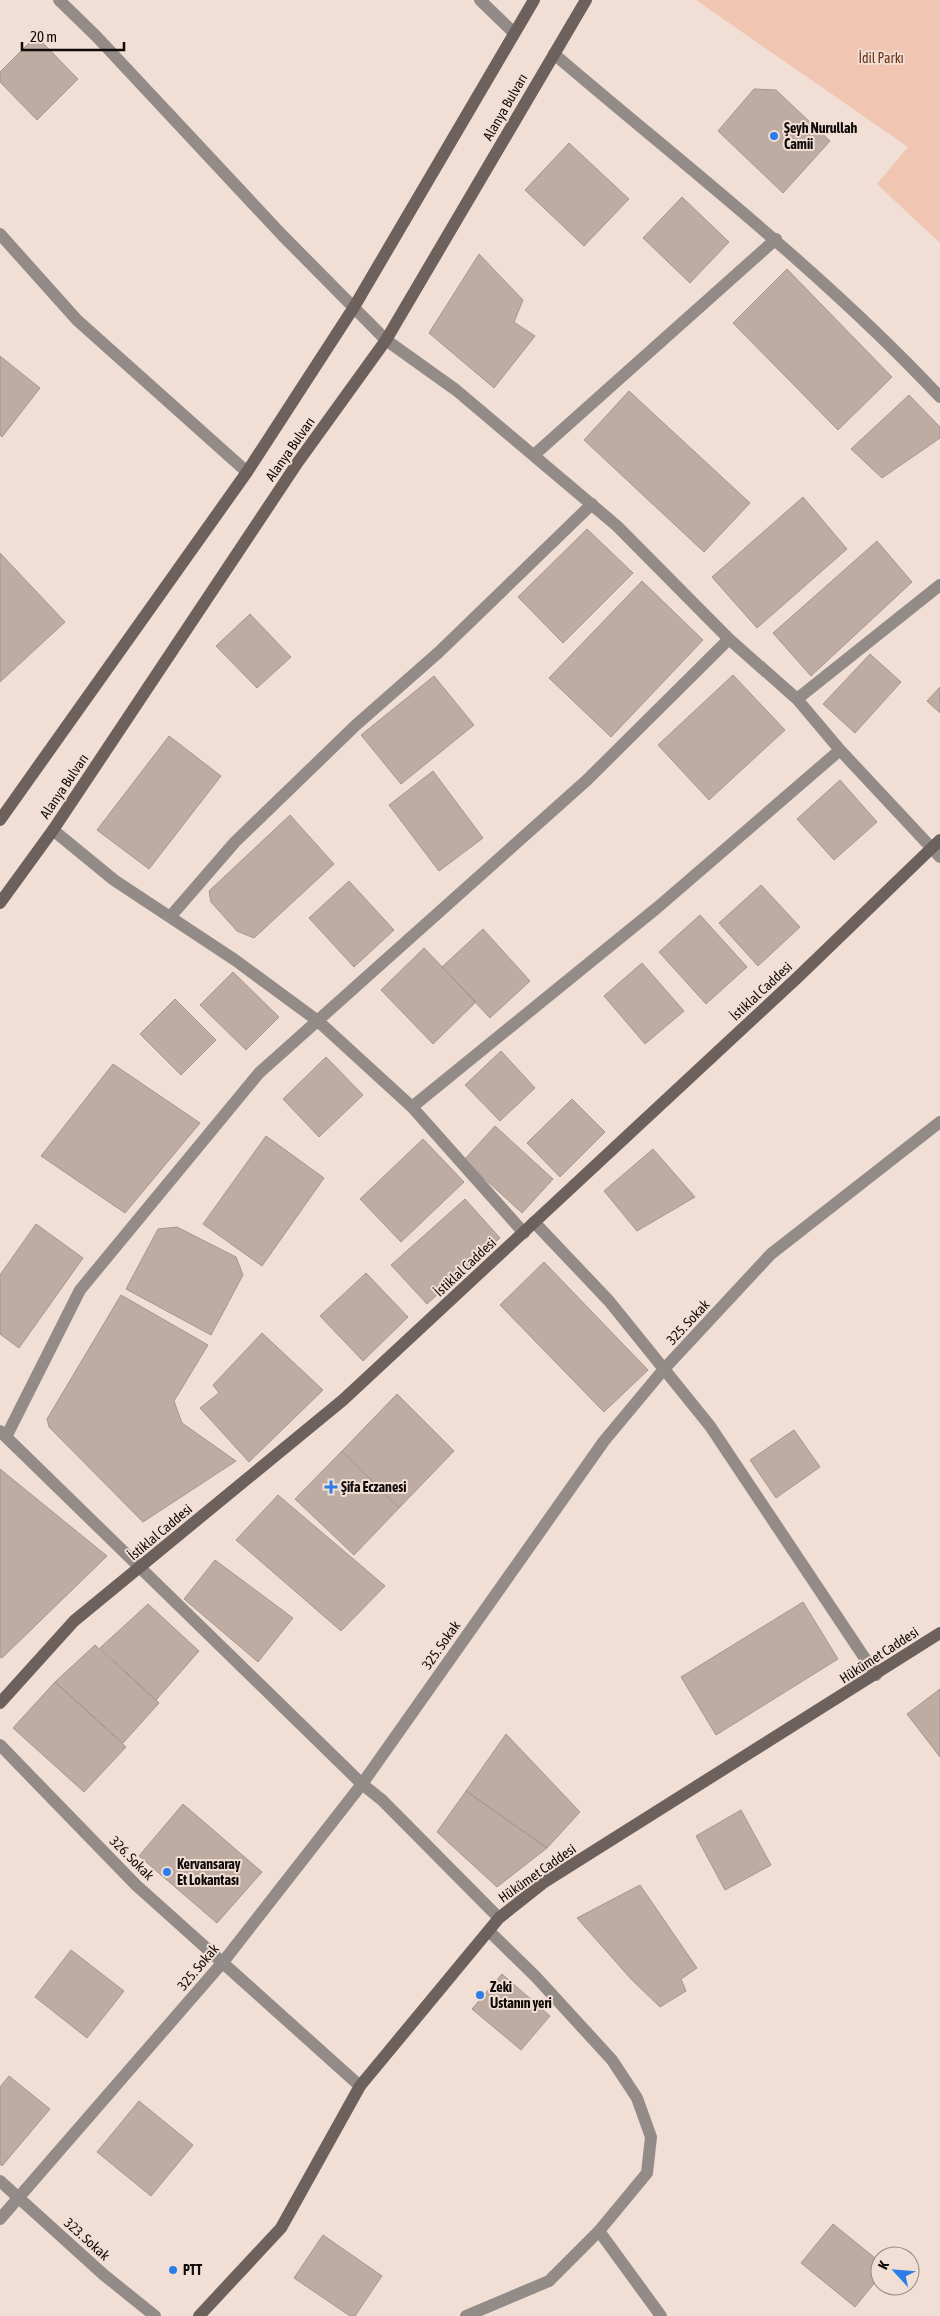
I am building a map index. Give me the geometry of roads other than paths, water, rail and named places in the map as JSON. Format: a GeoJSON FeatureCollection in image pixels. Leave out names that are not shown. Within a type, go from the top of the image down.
{"type":"FeatureCollection","features":[{"type":"Feature","properties":{"kind":"street"},"geometry":{"type":"LineString","coordinates":[[59,0],[97,37],[283,236],[386,340],[456,390],[617,526],[729,639],[797,699],[840,750],[937,849]]}},
{"type":"Feature","properties":{"kind":"street"},"geometry":{"type":"LineString","coordinates":[[480,0],[514,33]]}},
{"type":"Feature","properties":{"kind":"street","name":"Alanya Bulvarı"},"geometry":{"type":"LineString","coordinates":[[0,820],[247,472],[354,307],[534,0]]}},
{"type":"Feature","properties":{"kind":"street","name":"Alanya Bulvarı"},"geometry":{"type":"LineString","coordinates":[[0,903],[53,830],[298,462],[386,340],[586,0]]}},
{"type":"Feature","properties":{"kind":"street"},"geometry":{"type":"LineString","coordinates":[[554,54],[776,239],[897,351],[940,397]]}},
{"type":"Feature","properties":{"kind":"street"},"geometry":{"type":"LineString","coordinates":[[0,234],[77,320],[247,472]]}},
{"type":"Feature","properties":{"kind":"street"},"geometry":{"type":"LineString","coordinates":[[534,454],[776,239]]}},
{"type":"Feature","properties":{"kind":"street"},"geometry":{"type":"LineString","coordinates":[[170,917],[235,842],[356,725],[439,652],[592,504]]}},
{"type":"Feature","properties":{"kind":"street"},"geometry":{"type":"LineString","coordinates":[[797,699],[940,585]]}},
{"type":"Feature","properties":{"kind":"street"},"geometry":{"type":"LineString","coordinates":[[500,1918],[382,1800],[362,1784],[3,1434],[80,1290],[259,1073],[587,780],[729,639]]}},
{"type":"Feature","properties":{"kind":"street"},"geometry":{"type":"LineString","coordinates":[[412,1107],[658,907],[840,750]]}},
{"type":"Feature","properties":{"kind":"street"},"geometry":{"type":"LineString","coordinates":[[53,830],[114,880],[235,960],[318,1021],[412,1107],[524,1232]]}},
{"type":"Feature","properties":{"kind":"street","name":"İstiklal Caddesi"},"geometry":{"type":"LineString","coordinates":[[0,1703],[74,1621],[140,1569],[343,1400],[937,849]]}},
{"type":"Feature","properties":{"kind":"street","name":"325. Sokak"},"geometry":{"type":"LineString","coordinates":[[0,2219],[223,1962],[362,1784],[604,1441],[664,1370],[771,1254],[940,1122]]}},
{"type":"Feature","properties":{"kind":"street"},"geometry":{"type":"LineString","coordinates":[[534,1222],[609,1301],[710,1426],[876,1675]]}},
{"type":"Feature","properties":{"kind":"street","name":"Hükümet Caddesi"},"geometry":{"type":"LineString","coordinates":[[199,2316],[282,2228],[360,2086],[500,1918],[543,1883],[940,1633]]}},
{"type":"Feature","properties":{"kind":"street","name":"326. Sokak"},"geometry":{"type":"LineString","coordinates":[[0,1745],[136,1885],[360,2086]]}},
{"type":"Feature","properties":{"kind":"street"},"geometry":{"type":"LineString","coordinates":[[466,2316],[549,2281],[599,2231],[648,2173],[651,2137],[637,2098],[612,2060],[536,1977],[489,1931]]}},
{"type":"Feature","properties":{"kind":"street","name":"323. Sokak"},"geometry":{"type":"LineString","coordinates":[[0,2181],[104,2274],[155,2316]]}},
{"type":"Feature","properties":{"kind":"street"},"geometry":{"type":"LineString","coordinates":[[599,2231],[661,2316]]}},
{"type":"Feature","properties":{"kind":"place","name":"Şeyh Nurullah Camii"},"geometry":{"type":"Point","coordinates":[774,136]}},
{"type":"Feature","properties":{"kind":"place","name":"Şifa Eczanesi"},"geometry":{"type":"Point","coordinates":[331,1487]}},
{"type":"Feature","properties":{"kind":"place","name":"Kervansaray Et Lokantası"},"geometry":{"type":"Point","coordinates":[167,1872]}},
{"type":"Feature","properties":{"kind":"place","name":"Zeki Ustanın yeri"},"geometry":{"type":"Point","coordinates":[480,1995]}},
{"type":"Feature","properties":{"kind":"place","name":"PTT"},"geometry":{"type":"Point","coordinates":[173,2270]}},
{"type":"Feature","properties":{"kind":"park label","name":"İdil Parkı"},"geometry":{"type":"Point","coordinates":[881,58]}}]}
